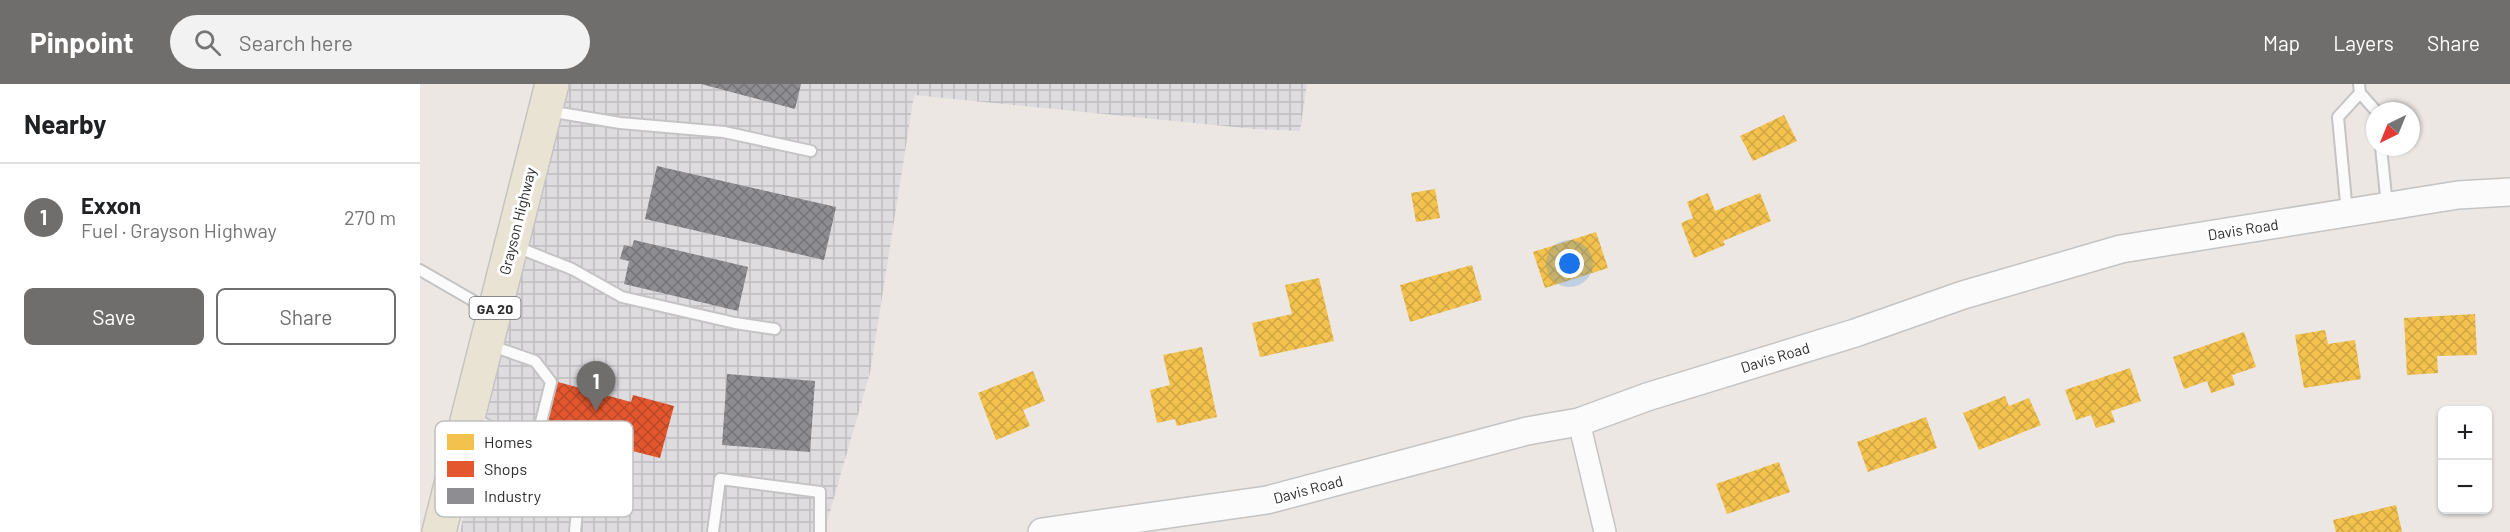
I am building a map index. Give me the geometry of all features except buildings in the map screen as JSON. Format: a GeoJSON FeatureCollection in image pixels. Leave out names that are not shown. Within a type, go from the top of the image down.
{"type":"FeatureCollection","features":[{"type":"Feature","properties":{"kind":"main road","name":"Grayson Highway"},"geometry":{"type":"LineString","coordinates":[[467,421],[548,97]]}},
{"type":"Feature","properties":{"kind":"main road","name":"Grayson Highway"},"geometry":{"type":"LineString","coordinates":[[439,532],[443,517]]}},
{"type":"Feature","properties":{"kind":"street","name":"Davis Road"},"geometry":{"type":"LineString","coordinates":[[1042,532],[1267,500],[1527,431],[1579,422],[1647,397],[1855,333],[1963,295],[2121,249],[2457,195],[2510,192]]}},
{"type":"Feature","properties":{"kind":"street"},"geometry":{"type":"LineString","coordinates":[[1579,422],[1605,532]]}},
{"type":"Feature","properties":{"kind":"lane"},"geometry":{"type":"LineString","coordinates":[[2347,213],[2338,117],[2360,88],[2370,102]]}},
{"type":"Feature","properties":{"kind":"lane"},"geometry":{"type":"LineString","coordinates":[[548,97],[620,123],[724,132],[811,152]]}},
{"type":"Feature","properties":{"kind":"lane"},"geometry":{"type":"LineString","coordinates":[[2382,156],[2387,206]]}},
{"type":"Feature","properties":{"kind":"lane"},"geometry":{"type":"LineString","coordinates":[[511,244],[572,269],[622,297],[735,323],[775,329]]}},
{"type":"Feature","properties":{"kind":"lane"},"geometry":{"type":"LineString","coordinates":[[420,270],[494,313]]}},
{"type":"Feature","properties":{"kind":"lane"},"geometry":{"type":"LineString","coordinates":[[486,344],[535,361],[551,382],[540,421]]}},
{"type":"Feature","properties":{"kind":"lane"},"geometry":{"type":"LineString","coordinates":[[468,416],[479,421]]}},
{"type":"Feature","properties":{"kind":"lane"},"geometry":{"type":"LineString","coordinates":[[713,532],[720,479],[820,492],[820,532]]}},
{"type":"Feature","properties":{"kind":"lane"},"geometry":{"type":"LineString","coordinates":[[575,532],[576,517]]}},
{"type":"Feature","properties":{"kind":"shaded area"},"geometry":{"type":"Polygon","coordinates":[[[561,84],[1307,84],[1300,131],[1254,129],[914,95],[870,373],[824,532],[460,532],[463,517],[633,517],[633,421],[485,421],[561,84]]]}},
{"type":"Feature","properties":{"kind":"place","name":"Exxon"},"geometry":{"type":"Point","coordinates":[596,411]}}]}
